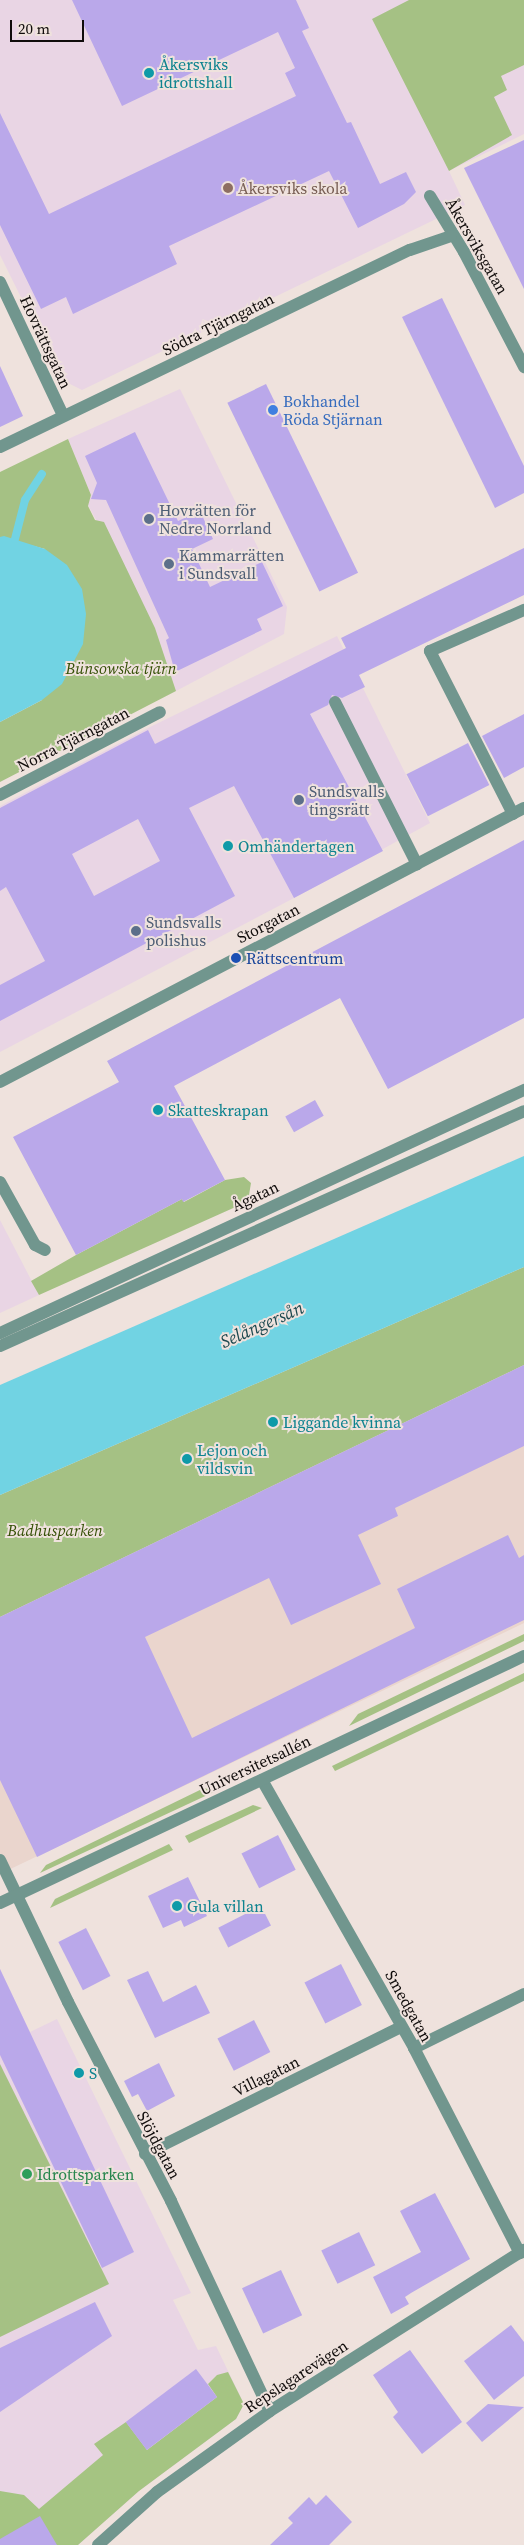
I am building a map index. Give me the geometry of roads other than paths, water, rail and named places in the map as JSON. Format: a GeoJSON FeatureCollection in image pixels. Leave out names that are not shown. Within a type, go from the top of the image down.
{"type":"FeatureCollection","features":[{"type":"Feature","properties":{"kind":"street","name":"Åkersviksgatan"},"geometry":{"type":"LineString","coordinates":[[430,196],[452,236],[464,252],[523,361]]}},
{"type":"Feature","properties":{"kind":"street","name":"Södra Tjärngatan"},"geometry":{"type":"LineString","coordinates":[[0,447],[63,415],[410,250],[452,236]]}},
{"type":"Feature","properties":{"kind":"street","name":"Hovrättsgatan"},"geometry":{"type":"LineString","coordinates":[[0,282],[63,415]]}},
{"type":"Feature","properties":{"kind":"street"},"geometry":{"type":"LineString","coordinates":[[519,811],[430,651],[524,610]]}},
{"type":"Feature","properties":{"kind":"street"},"geometry":{"type":"LineString","coordinates":[[335,702],[417,864]]}},
{"type":"Feature","properties":{"kind":"street","name":"Norra Tjärngatan"},"geometry":{"type":"LineString","coordinates":[[0,795],[160,712]]}},
{"type":"Feature","properties":{"kind":"street","name":"Storgatan"},"geometry":{"type":"LineString","coordinates":[[0,1082],[519,811]]}},
{"type":"Feature","properties":{"kind":"street","name":"Ågatan"},"geometry":{"type":"LineString","coordinates":[[0,1333],[524,1090]]}},
{"type":"Feature","properties":{"kind":"street"},"geometry":{"type":"LineString","coordinates":[[0,1346],[524,1111]]}},
{"type":"Feature","properties":{"kind":"street"},"geometry":{"type":"LineString","coordinates":[[0,1182],[35,1245],[45,1250]]}},
{"type":"Feature","properties":{"kind":"street","name":"Universitetsallén"},"geometry":{"type":"LineString","coordinates":[[0,1903],[524,1656]]}},
{"type":"Feature","properties":{"kind":"street","name":"Smedgatan"},"geometry":{"type":"LineString","coordinates":[[262,1780],[414,2048],[522,2252]]}},
{"type":"Feature","properties":{"kind":"street","name":"Slöjdgatan"},"geometry":{"type":"LineString","coordinates":[[0,1860],[145,2154],[171,2201],[270,2410]]}},
{"type":"Feature","properties":{"kind":"street"},"geometry":{"type":"LineString","coordinates":[[414,2048],[524,1994]]}},
{"type":"Feature","properties":{"kind":"street","name":"Villagatan"},"geometry":{"type":"LineString","coordinates":[[145,2154],[401,2027]]}},
{"type":"Feature","properties":{"kind":"street","name":"Repslagarevägen"},"geometry":{"type":"LineString","coordinates":[[98,2545],[157,2492],[270,2410],[522,2252]]}},
{"type":"Feature","properties":{"kind":"water","name":"Bünsowska tjärn"},"geometry":{"type":"Polygon","coordinates":[[[4,536],[45,549],[67,565],[82,589],[86,614],[83,644],[62,684],[42,700],[0,722],[0,537],[4,536]]]}},
{"type":"Feature","properties":{"kind":"water","name":"Selångersån"},"geometry":{"type":"Polygon","coordinates":[[[524,1156],[524,1267],[0,1495],[0,1385],[524,1156]]]}},
{"type":"Feature","properties":{"kind":"waterway"},"geometry":{"type":"LineString","coordinates":[[15,539],[25,500],[42,474]]}},
{"type":"Feature","properties":{"kind":"place","name":"Åkersviks idrottshall"},"geometry":{"type":"Point","coordinates":[149,73]}},
{"type":"Feature","properties":{"kind":"place","name":"Åkersviks skola"},"geometry":{"type":"Point","coordinates":[228,188]}},
{"type":"Feature","properties":{"kind":"place","name":"Bokhandel Röda Stjärnan"},"geometry":{"type":"Point","coordinates":[273,410]}},
{"type":"Feature","properties":{"kind":"place","name":"Hovrätten för Nedre Norrland"},"geometry":{"type":"Point","coordinates":[149,519]}},
{"type":"Feature","properties":{"kind":"place","name":"Kammarrätten i Sundsvall"},"geometry":{"type":"Point","coordinates":[169,564]}},
{"type":"Feature","properties":{"kind":"place","name":"Sundsvalls tingsrätt"},"geometry":{"type":"Point","coordinates":[299,800]}},
{"type":"Feature","properties":{"kind":"place","name":"Omhändertagen"},"geometry":{"type":"Point","coordinates":[228,846]}},
{"type":"Feature","properties":{"kind":"place","name":"Sundsvalls polishus"},"geometry":{"type":"Point","coordinates":[136,931]}},
{"type":"Feature","properties":{"kind":"place","name":"Rättscentrum"},"geometry":{"type":"Point","coordinates":[236,958]}},
{"type":"Feature","properties":{"kind":"place","name":"Skatteskrapan"},"geometry":{"type":"Point","coordinates":[158,1110]}},
{"type":"Feature","properties":{"kind":"place","name":"Liggande kvinna"},"geometry":{"type":"Point","coordinates":[273,1422]}},
{"type":"Feature","properties":{"kind":"place","name":"Lejon och vildsvin"},"geometry":{"type":"Point","coordinates":[187,1459]}},
{"type":"Feature","properties":{"kind":"place","name":"Gula villan"},"geometry":{"type":"Point","coordinates":[177,1906]}},
{"type":"Feature","properties":{"kind":"place","name":"S"},"geometry":{"type":"Point","coordinates":[79,2073]}},
{"type":"Feature","properties":{"kind":"place","name":"Idrottsparken"},"geometry":{"type":"Point","coordinates":[27,2174]}},
{"type":"Feature","properties":{"kind":"park label","name":"Badhusparken"},"geometry":{"type":"Point","coordinates":[55,1530]}}]}
